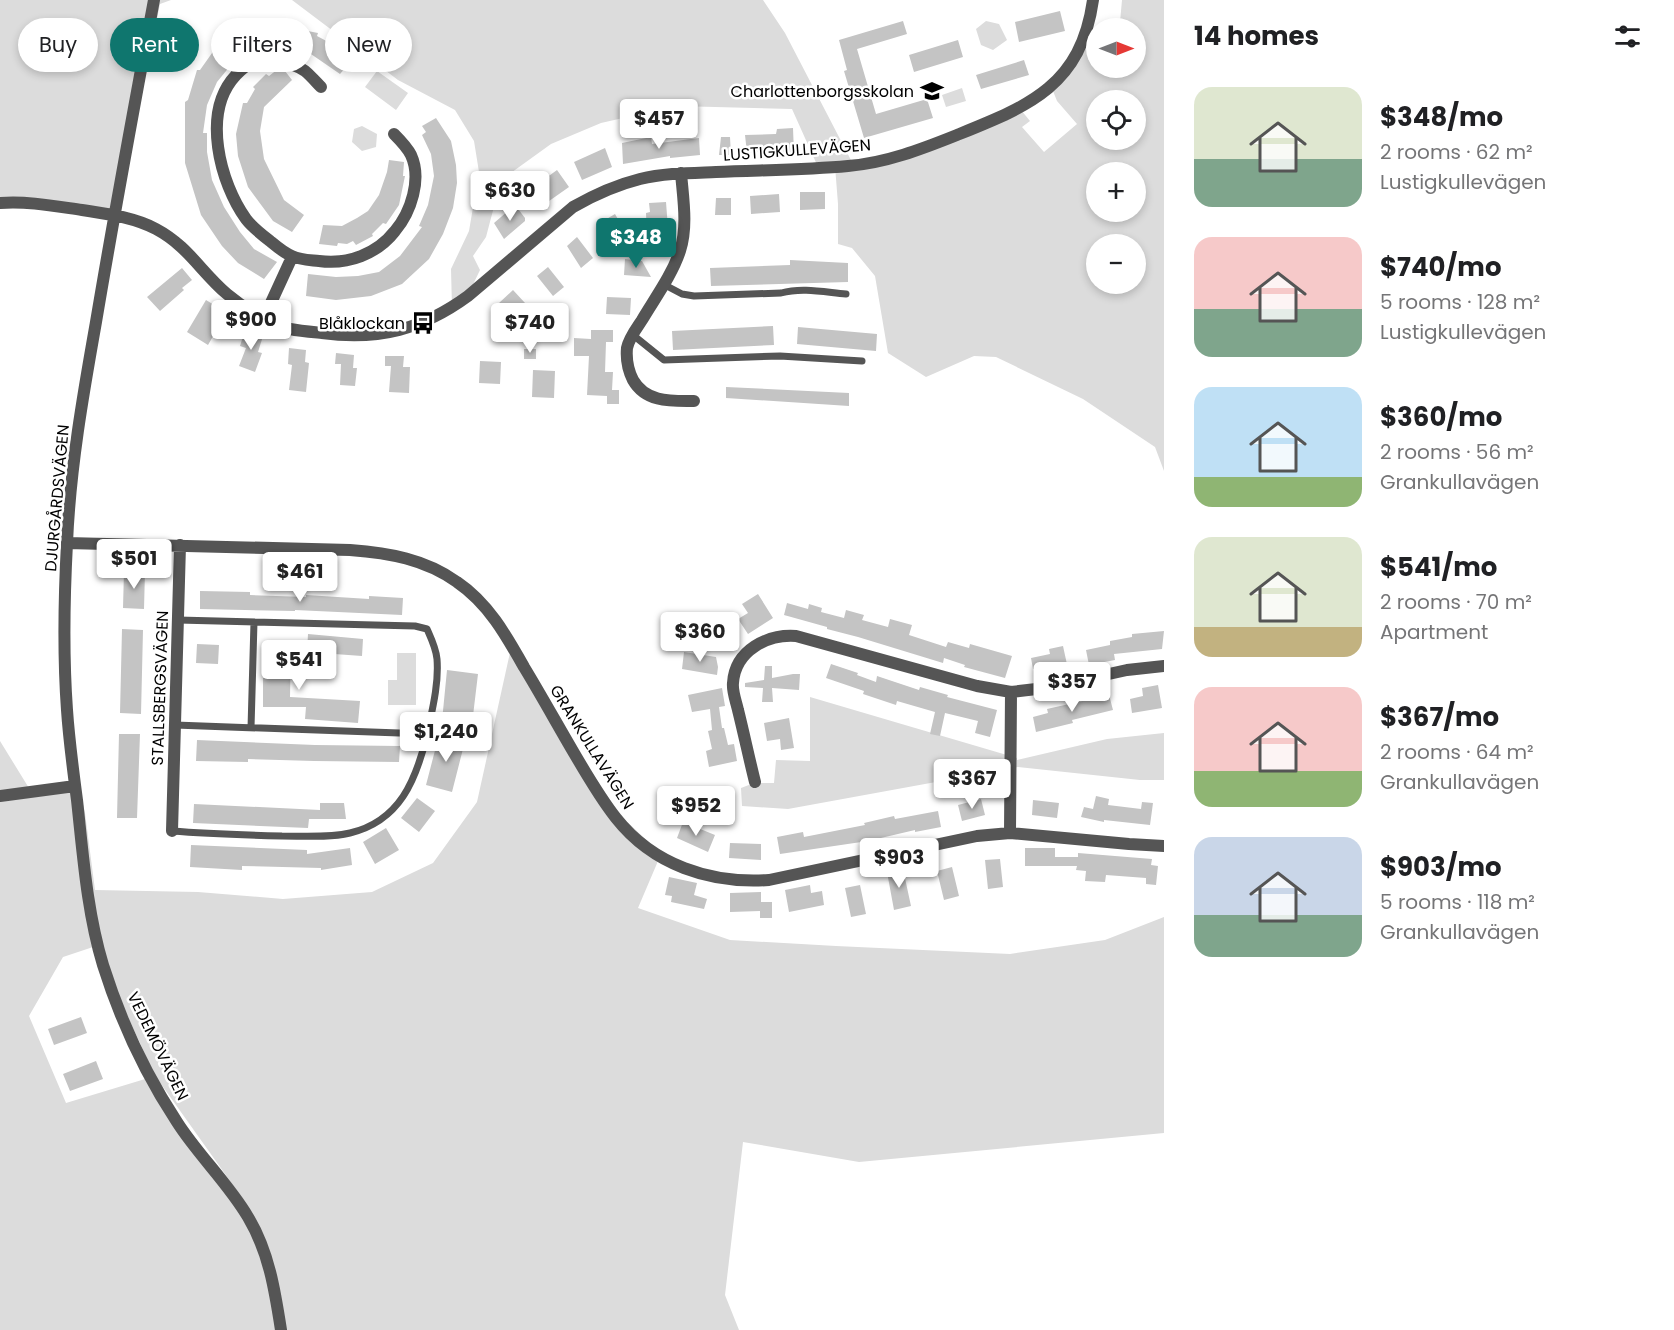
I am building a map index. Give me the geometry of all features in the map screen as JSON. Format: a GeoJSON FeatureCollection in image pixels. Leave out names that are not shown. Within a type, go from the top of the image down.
{"type":"FeatureCollection","features":[{"type":"Feature","properties":{"kind":"street","name":"DJURGÅRDSVÄGEN"},"geometry":{"type":"LineString","coordinates":[[75,786],[65,657],[67,543],[76,444],[114,216],[154,0]]}},
{"type":"Feature","properties":{"kind":"street","name":"LUSTIGKULLEVÄGEN"},"geometry":{"type":"LineString","coordinates":[[114,216],[144,224],[167,235],[191,255],[225,293],[264,318],[292,329],[336,335],[358,336],[402,330],[447,311],[573,207],[623,184],[642,178],[681,173],[866,164],[899,157],[1001,117],[1044,93],[1060,76],[1078,51],[1086,33],[1093,0]]}},
{"type":"Feature","properties":{"kind":"street"},"geometry":{"type":"LineString","coordinates":[[321,87],[305,71],[295,66],[267,58],[254,61],[233,78],[226,90],[219,114],[217,132],[219,151],[222,169],[230,190],[247,220],[261,234],[292,257],[323,262],[351,260],[365,255],[388,240],[402,222],[413,196],[415,174],[411,156],[394,134]]}},
{"type":"Feature","properties":{"kind":"street"},"geometry":{"type":"LineString","coordinates":[[681,173],[684,230],[678,257],[633,335],[627,350],[628,366],[634,383],[641,390],[660,400],[694,401]]}},
{"type":"Feature","properties":{"kind":"street"},"geometry":{"type":"LineString","coordinates":[[0,203],[33,202],[114,216]]}},
{"type":"Feature","properties":{"kind":"street"},"geometry":{"type":"LineString","coordinates":[[264,318],[292,257]]}},
{"type":"Feature","properties":{"kind":"street","name":"GRANKULLAVÄGEN"},"geometry":{"type":"LineString","coordinates":[[67,543],[380,552],[423,563],[449,576],[476,598],[495,619],[592,783],[617,819],[627,831],[652,852],[695,872],[724,879],[769,880],[977,836],[1010,833],[1164,846]]}},
{"type":"Feature","properties":{"kind":"street","name":"STALLSBERGSVÄGEN"},"geometry":{"type":"LineString","coordinates":[[172,831],[180,545]]}},
{"type":"Feature","properties":{"kind":"street"},"geometry":{"type":"LineString","coordinates":[[755,782],[733,685],[738,666],[746,654],[757,644],[771,638],[785,635],[796,636],[977,686],[1011,692],[1045,688],[1127,670],[1164,666]]}},
{"type":"Feature","properties":{"kind":"street"},"geometry":{"type":"LineString","coordinates":[[1010,833],[1011,692]]}},
{"type":"Feature","properties":{"kind":"street"},"geometry":{"type":"LineString","coordinates":[[0,796],[75,786]]}},
{"type":"Feature","properties":{"kind":"street","name":"VEDEMÖVÄGEN"},"geometry":{"type":"LineString","coordinates":[[75,786],[93,929],[107,976],[148,1070],[178,1124],[248,1218],[263,1250],[275,1286],[281,1330]]}},
{"type":"Feature","properties":{"kind":"lane"},"geometry":{"type":"LineString","coordinates":[[663,284],[682,294],[694,296],[781,293],[792,290],[846,294]]}},
{"type":"Feature","properties":{"kind":"lane"},"geometry":{"type":"LineString","coordinates":[[633,335],[664,360],[780,357],[862,361]]}},
{"type":"Feature","properties":{"kind":"lane"},"geometry":{"type":"LineString","coordinates":[[172,831],[262,836],[324,836],[348,833],[378,820],[408,791],[415,777],[434,706],[437,658],[427,628],[178,620]]}},
{"type":"Feature","properties":{"kind":"lane"},"geometry":{"type":"LineString","coordinates":[[251,728],[254,622]]}},
{"type":"Feature","properties":{"kind":"lane"},"geometry":{"type":"LineString","coordinates":[[175,725],[427,734]]}},
{"type":"Feature","properties":{"kind":"shaded area"},"geometry":{"type":"Polygon","coordinates":[[[0,0],[171,0],[160,4],[157,18],[110,18],[110,72],[146,72],[127,168],[113,216],[0,204],[0,0]]]}},
{"type":"Feature","properties":{"kind":"shaded area"},"geometry":{"type":"Polygon","coordinates":[[[292,0],[763,0],[785,33],[853,164],[873,162],[1021,110],[1030,121],[1022,127],[1044,152],[1077,124],[1057,101],[1053,91],[1067,77],[1086,48],[1086,78],[1146,78],[1146,18],[1120,18],[1122,0],[1164,0],[1164,471],[1155,447],[1083,399],[996,357],[974,356],[926,377],[888,353],[875,276],[852,248],[838,244],[835,166],[818,167],[792,109],[676,106],[601,123],[551,144],[501,180],[486,237],[473,256],[480,270],[468,295],[452,308],[451,269],[469,231],[479,172],[474,141],[455,110],[387,72],[412,72],[412,18],[325,18],[325,25],[292,0]]]}},
{"type":"Feature","properties":{"kind":"shaded area"},"geometry":{"type":"Polygon","coordinates":[[[986,21],[999,24],[1007,40],[993,50],[981,45],[976,29],[986,21]]]}},
{"type":"Feature","properties":{"kind":"shaded area"},"geometry":{"type":"Polygon","coordinates":[[[378,72],[408,93],[396,110],[365,87],[378,72]]]}},
{"type":"Feature","properties":{"kind":"shaded area"},"geometry":{"type":"Polygon","coordinates":[[[962,88],[966,101],[946,107],[942,95],[962,88]]]}},
{"type":"Feature","properties":{"kind":"shaded area"},"geometry":{"type":"Polygon","coordinates":[[[362,126],[377,134],[376,147],[362,151],[352,142],[354,129],[362,126]]]}},
{"type":"Feature","properties":{"kind":"shaded area"},"geometry":{"type":"Polygon","coordinates":[[[513,639],[561,725],[620,815],[661,854],[638,908],[730,940],[1010,954],[1105,940],[1164,917],[1164,1133],[859,1162],[743,1142],[725,1295],[739,1330],[0,1330],[0,741],[32,793],[80,791],[95,890],[198,892],[283,899],[372,892],[433,863],[477,802],[513,639]],[[102,944],[63,957],[29,1016],[66,1103],[155,1076],[113,984],[102,944]],[[161,1084],[179,1117],[245,1202],[161,1084]]]}},
{"type":"Feature","properties":{"kind":"shaded area"},"geometry":{"type":"Polygon","coordinates":[[[397,653],[416,653],[416,705],[388,705],[388,680],[397,680],[397,653]]]}},
{"type":"Feature","properties":{"kind":"shaded area"},"geometry":{"type":"Polygon","coordinates":[[[810,697],[1017,758],[1017,760],[1107,739],[1164,733],[1164,780],[1140,780],[1018,767],[788,809],[742,806],[741,788],[754,783],[774,783],[776,760],[810,761],[810,697]]]}},
{"type":"Feature","properties":{"kind":"building"},"geometry":{"type":"Polygon","coordinates":[[[1060,11],[1065,31],[1019,42],[1015,22],[1060,11]]]}},
{"type":"Feature","properties":{"kind":"building"},"geometry":{"type":"Polygon","coordinates":[[[903,21],[907,34],[857,49],[876,114],[927,99],[933,118],[864,138],[844,71],[847,70],[839,40],[903,21]]]}},
{"type":"Feature","properties":{"kind":"building"},"geometry":{"type":"Polygon","coordinates":[[[313,32],[318,33],[317,36],[325,40],[325,64],[313,55],[313,32]]]}},
{"type":"Feature","properties":{"kind":"building"},"geometry":{"type":"Polygon","coordinates":[[[958,40],[963,57],[914,72],[909,55],[958,40]]]}},
{"type":"Feature","properties":{"kind":"building"},"geometry":{"type":"Polygon","coordinates":[[[211,54],[211,72],[225,72],[217,82],[207,105],[203,133],[207,133],[207,152],[212,180],[224,207],[254,249],[277,262],[264,279],[238,263],[222,246],[201,215],[185,163],[185,102],[188,100],[196,72],[211,54]]]}},
{"type":"Feature","properties":{"kind":"building"},"geometry":{"type":"Polygon","coordinates":[[[1024,60],[1029,75],[981,89],[976,75],[1024,60]]]}},
{"type":"Feature","properties":{"kind":"building"},"geometry":{"type":"Polygon","coordinates":[[[274,72],[286,72],[292,80],[264,107],[260,131],[264,159],[284,200],[304,215],[292,232],[273,221],[248,187],[238,156],[236,134],[243,103],[247,103],[255,89],[253,87],[266,74],[269,76],[274,72]]]}},
{"type":"Feature","properties":{"kind":"building"},"geometry":{"type":"Polygon","coordinates":[[[436,118],[451,141],[457,183],[453,208],[443,234],[429,259],[402,284],[371,296],[336,300],[306,296],[308,274],[336,277],[379,272],[400,256],[422,227],[419,226],[428,205],[434,176],[431,154],[422,135],[426,132],[422,126],[436,118]]]}},
{"type":"Feature","properties":{"kind":"building"},"geometry":{"type":"Polygon","coordinates":[[[793,128],[794,154],[777,155],[777,150],[747,153],[745,135],[776,134],[777,129],[793,128]]]}},
{"type":"Feature","properties":{"kind":"building"},"geometry":{"type":"Polygon","coordinates":[[[651,137],[652,144],[699,138],[700,155],[670,158],[670,156],[623,164],[622,143],[651,137]]]}},
{"type":"Feature","properties":{"kind":"building"},"geometry":{"type":"Polygon","coordinates":[[[721,137],[730,137],[731,155],[719,155],[721,137]]]}},
{"type":"Feature","properties":{"kind":"building"},"geometry":{"type":"Polygon","coordinates":[[[605,148],[612,167],[582,180],[574,162],[605,148]]]}},
{"type":"Feature","properties":{"kind":"building"},"geometry":{"type":"Polygon","coordinates":[[[389,160],[404,162],[403,176],[405,176],[399,205],[386,224],[383,223],[372,234],[373,236],[356,245],[353,241],[347,244],[338,243],[337,246],[319,244],[323,225],[342,226],[368,211],[379,195],[389,160]]]}},
{"type":"Feature","properties":{"kind":"building"},"geometry":{"type":"Polygon","coordinates":[[[557,170],[569,187],[542,206],[531,189],[557,170]]]}},
{"type":"Feature","properties":{"kind":"building"},"geometry":{"type":"Polygon","coordinates":[[[800,192],[825,192],[825,209],[800,210],[800,192]]]}},
{"type":"Feature","properties":{"kind":"building"},"geometry":{"type":"Polygon","coordinates":[[[779,194],[780,212],[751,214],[750,196],[779,194]]]}},
{"type":"Feature","properties":{"kind":"building"},"geometry":{"type":"Polygon","coordinates":[[[716,198],[731,198],[731,215],[715,215],[716,198]]]}},
{"type":"Feature","properties":{"kind":"building"},"geometry":{"type":"Polygon","coordinates":[[[666,202],[668,228],[660,228],[660,234],[647,235],[646,213],[650,212],[649,203],[666,202]]]}},
{"type":"Feature","properties":{"kind":"building"},"geometry":{"type":"Polygon","coordinates":[[[515,205],[525,221],[504,239],[494,223],[515,205]]]}},
{"type":"Feature","properties":{"kind":"building"},"geometry":{"type":"Polygon","coordinates":[[[615,214],[630,240],[612,248],[598,224],[615,214]]]}},
{"type":"Feature","properties":{"kind":"building"},"geometry":{"type":"Polygon","coordinates":[[[577,237],[593,258],[581,268],[567,246],[577,237]]]}},
{"type":"Feature","properties":{"kind":"building"},"geometry":{"type":"Polygon","coordinates":[[[625,259],[642,261],[651,277],[624,275],[625,259]]]}},
{"type":"Feature","properties":{"kind":"building"},"geometry":{"type":"Polygon","coordinates":[[[790,260],[848,263],[848,282],[711,286],[710,268],[790,265],[790,260]]]}},
{"type":"Feature","properties":{"kind":"building"},"geometry":{"type":"Polygon","coordinates":[[[548,267],[564,287],[553,296],[537,276],[548,267]]]}},
{"type":"Feature","properties":{"kind":"building"},"geometry":{"type":"Polygon","coordinates":[[[182,268],[192,280],[160,311],[147,297],[182,268]]]}},
{"type":"Feature","properties":{"kind":"building"},"geometry":{"type":"Polygon","coordinates":[[[513,290],[537,316],[517,335],[503,320],[509,315],[499,303],[513,290]]]}},
{"type":"Feature","properties":{"kind":"building"},"geometry":{"type":"Polygon","coordinates":[[[607,297],[631,298],[630,315],[606,314],[607,297]]]}},
{"type":"Feature","properties":{"kind":"building"},"geometry":{"type":"Polygon","coordinates":[[[206,300],[224,311],[217,322],[220,324],[208,345],[187,332],[206,300]]]}},
{"type":"Feature","properties":{"kind":"building"},"geometry":{"type":"Polygon","coordinates":[[[773,326],[774,345],[673,350],[672,331],[773,326]]]}},
{"type":"Feature","properties":{"kind":"building"},"geometry":{"type":"Polygon","coordinates":[[[798,327],[877,334],[876,351],[797,344],[798,327]]]}},
{"type":"Feature","properties":{"kind":"building"},"geometry":{"type":"Polygon","coordinates":[[[245,330],[263,336],[258,352],[262,353],[255,372],[239,366],[246,348],[240,346],[245,330]]]}},
{"type":"Feature","properties":{"kind":"building"},"geometry":{"type":"Polygon","coordinates":[[[591,330],[613,330],[613,342],[606,342],[605,372],[613,372],[612,390],[619,390],[619,404],[607,404],[607,396],[587,395],[589,356],[574,356],[574,338],[591,339],[591,330]]]}},
{"type":"Feature","properties":{"kind":"building"},"geometry":{"type":"Polygon","coordinates":[[[289,348],[306,350],[305,362],[309,363],[306,392],[289,390],[292,365],[288,364],[289,348]]]}},
{"type":"Feature","properties":{"kind":"building"},"geometry":{"type":"Polygon","coordinates":[[[524,349],[536,349],[536,359],[524,359],[524,349]]]}},
{"type":"Feature","properties":{"kind":"building"},"geometry":{"type":"Polygon","coordinates":[[[336,353],[354,355],[353,368],[357,368],[355,386],[340,385],[341,364],[335,364],[336,353]]]}},
{"type":"Feature","properties":{"kind":"building"},"geometry":{"type":"Polygon","coordinates":[[[385,356],[404,356],[403,367],[410,367],[409,393],[389,392],[391,366],[385,366],[385,356]]]}},
{"type":"Feature","properties":{"kind":"building"},"geometry":{"type":"Polygon","coordinates":[[[480,361],[501,362],[500,384],[479,383],[480,361]]]}},
{"type":"Feature","properties":{"kind":"building"},"geometry":{"type":"Polygon","coordinates":[[[533,370],[555,371],[554,398],[532,397],[533,370]]]}},
{"type":"Feature","properties":{"kind":"building"},"geometry":{"type":"Polygon","coordinates":[[[726,387],[849,393],[849,406],[726,398],[726,387]]]}},
{"type":"Feature","properties":{"kind":"building"},"geometry":{"type":"Polygon","coordinates":[[[124,571],[145,571],[144,609],[123,608],[124,571]]]}},
{"type":"Feature","properties":{"kind":"building"},"geometry":{"type":"Polygon","coordinates":[[[200,591],[250,592],[250,595],[306,597],[306,595],[369,599],[369,596],[403,598],[402,615],[295,610],[200,609],[200,591]]]}},
{"type":"Feature","properties":{"kind":"building"},"geometry":{"type":"Polygon","coordinates":[[[758,594],[773,618],[748,634],[738,619],[748,613],[742,604],[758,594]]]}},
{"type":"Feature","properties":{"kind":"building"},"geometry":{"type":"Polygon","coordinates":[[[787,603],[808,609],[809,604],[822,608],[821,612],[844,618],[846,610],[864,615],[862,620],[888,627],[890,619],[912,625],[909,635],[946,647],[948,642],[969,648],[970,644],[1012,656],[1005,678],[964,667],[965,665],[944,658],[943,663],[784,615],[787,603]]]}},
{"type":"Feature","properties":{"kind":"building"},"geometry":{"type":"Polygon","coordinates":[[[122,629],[143,630],[141,714],[120,713],[122,629]]]}},
{"type":"Feature","properties":{"kind":"building"},"geometry":{"type":"Polygon","coordinates":[[[1164,631],[1162,649],[1114,654],[1115,660],[1089,665],[1086,650],[1110,645],[1110,641],[1132,637],[1132,634],[1164,631]]]}},
{"type":"Feature","properties":{"kind":"building"},"geometry":{"type":"Polygon","coordinates":[[[308,634],[363,639],[362,656],[307,652],[308,634]]]}},
{"type":"Feature","properties":{"kind":"building"},"geometry":{"type":"Polygon","coordinates":[[[197,644],[219,645],[218,664],[196,663],[197,644]]]}},
{"type":"Feature","properties":{"kind":"building"},"geometry":{"type":"Polygon","coordinates":[[[263,645],[291,646],[290,697],[360,701],[358,723],[305,719],[306,707],[263,707],[263,645]]]}},
{"type":"Feature","properties":{"kind":"building"},"geometry":{"type":"Polygon","coordinates":[[[1063,646],[1068,669],[1041,675],[1040,668],[1033,669],[1031,658],[1050,654],[1049,649],[1063,646]]]}},
{"type":"Feature","properties":{"kind":"building"},"geometry":{"type":"Polygon","coordinates":[[[684,652],[716,657],[717,675],[682,669],[684,652]]]}},
{"type":"Feature","properties":{"kind":"building"},"geometry":{"type":"Polygon","coordinates":[[[831,664],[876,682],[877,676],[919,690],[920,687],[948,695],[947,697],[997,710],[990,737],[975,733],[978,721],[945,713],[940,736],[930,734],[935,712],[897,701],[896,705],[826,678],[831,664]]]}},
{"type":"Feature","properties":{"kind":"building"},"geometry":{"type":"Polygon","coordinates":[[[765,666],[772,666],[772,678],[800,674],[799,690],[772,688],[773,702],[762,702],[763,688],[745,687],[745,683],[764,680],[765,666]]]}},
{"type":"Feature","properties":{"kind":"building"},"geometry":{"type":"Polygon","coordinates":[[[447,670],[478,674],[472,724],[442,721],[447,670]]]}},
{"type":"Feature","properties":{"kind":"building"},"geometry":{"type":"Polygon","coordinates":[[[1158,685],[1162,708],[1132,713],[1130,699],[1143,696],[1142,688],[1158,685]]]}},
{"type":"Feature","properties":{"kind":"building"},"geometry":{"type":"Polygon","coordinates":[[[722,688],[725,706],[719,707],[722,728],[724,728],[728,745],[734,744],[737,761],[709,767],[706,751],[712,749],[708,731],[712,730],[710,709],[692,712],[688,695],[722,688]]]}},
{"type":"Feature","properties":{"kind":"building"},"geometry":{"type":"Polygon","coordinates":[[[1109,695],[1113,710],[1036,732],[1033,717],[1048,713],[1047,709],[1109,695]]]}},
{"type":"Feature","properties":{"kind":"building"},"geometry":{"type":"Polygon","coordinates":[[[789,718],[794,748],[781,750],[780,739],[767,741],[764,723],[789,718]]]}},
{"type":"Feature","properties":{"kind":"building"},"geometry":{"type":"Polygon","coordinates":[[[119,734],[140,734],[137,818],[117,818],[119,734]]]}},
{"type":"Feature","properties":{"kind":"building"},"geometry":{"type":"Polygon","coordinates":[[[439,735],[465,741],[452,792],[426,785],[439,735]]]}},
{"type":"Feature","properties":{"kind":"building"},"geometry":{"type":"Polygon","coordinates":[[[197,740],[400,746],[399,762],[248,759],[248,762],[196,761],[197,740]]]}},
{"type":"Feature","properties":{"kind":"building"},"geometry":{"type":"Polygon","coordinates":[[[1096,796],[1109,799],[1108,805],[1141,809],[1142,802],[1153,803],[1150,825],[1104,820],[1104,822],[1081,817],[1084,807],[1093,809],[1096,796]]]}},
{"type":"Feature","properties":{"kind":"building"},"geometry":{"type":"Polygon","coordinates":[[[417,798],[435,811],[419,832],[401,818],[417,798]]]}},
{"type":"Feature","properties":{"kind":"building"},"geometry":{"type":"Polygon","coordinates":[[[981,799],[985,815],[962,821],[958,805],[981,799]]]}},
{"type":"Feature","properties":{"kind":"building"},"geometry":{"type":"Polygon","coordinates":[[[1033,800],[1059,803],[1057,818],[1032,815],[1033,800]]]}},
{"type":"Feature","properties":{"kind":"building"},"geometry":{"type":"Polygon","coordinates":[[[320,803],[344,803],[346,819],[309,819],[308,828],[193,823],[194,804],[320,810],[320,803]]]}},
{"type":"Feature","properties":{"kind":"building"},"geometry":{"type":"Polygon","coordinates":[[[938,811],[941,827],[780,854],[777,837],[803,832],[804,837],[865,825],[864,823],[894,816],[895,819],[938,811]]]}},
{"type":"Feature","properties":{"kind":"building"},"geometry":{"type":"Polygon","coordinates":[[[683,822],[715,835],[708,852],[677,838],[683,822]]]}},
{"type":"Feature","properties":{"kind":"building"},"geometry":{"type":"Polygon","coordinates":[[[386,828],[399,850],[375,864],[363,842],[386,828]]]}},
{"type":"Feature","properties":{"kind":"building"},"geometry":{"type":"Polygon","coordinates":[[[730,843],[761,844],[761,860],[729,858],[730,843]]]}},
{"type":"Feature","properties":{"kind":"building"},"geometry":{"type":"Polygon","coordinates":[[[191,845],[307,850],[307,854],[350,848],[352,865],[321,870],[321,868],[242,866],[242,870],[190,867],[191,845]]]}},
{"type":"Feature","properties":{"kind":"building"},"geometry":{"type":"Polygon","coordinates":[[[1025,848],[1055,848],[1055,857],[1078,857],[1078,853],[1152,859],[1151,865],[1158,866],[1156,885],[1146,884],[1146,878],[1106,875],[1105,882],[1085,881],[1086,871],[1076,870],[1077,866],[1025,866],[1025,848]]]}},
{"type":"Feature","properties":{"kind":"building"},"geometry":{"type":"Polygon","coordinates":[[[1000,859],[1003,887],[988,889],[985,860],[1000,859]]]}},
{"type":"Feature","properties":{"kind":"building"},"geometry":{"type":"Polygon","coordinates":[[[952,867],[959,896],[944,900],[937,871],[952,867]]]}},
{"type":"Feature","properties":{"kind":"building"},"geometry":{"type":"Polygon","coordinates":[[[903,869],[911,906],[894,910],[887,872],[903,869]]]}},
{"type":"Feature","properties":{"kind":"building"},"geometry":{"type":"Polygon","coordinates":[[[669,877],[697,883],[694,895],[707,899],[704,909],[671,902],[672,896],[665,895],[669,877]]]}},
{"type":"Feature","properties":{"kind":"building"},"geometry":{"type":"Polygon","coordinates":[[[810,885],[811,893],[822,891],[824,905],[789,912],[785,890],[810,885]]]}},
{"type":"Feature","properties":{"kind":"building"},"geometry":{"type":"Polygon","coordinates":[[[860,885],[866,914],[851,917],[845,888],[860,885]]]}},
{"type":"Feature","properties":{"kind":"building"},"geometry":{"type":"Polygon","coordinates":[[[761,892],[761,902],[772,902],[772,918],[760,918],[760,911],[730,912],[730,893],[761,892]]]}},
{"type":"Feature","properties":{"kind":"building"},"geometry":{"type":"Polygon","coordinates":[[[81,1017],[87,1033],[54,1045],[48,1029],[81,1017]]]}},
{"type":"Feature","properties":{"kind":"building"},"geometry":{"type":"Polygon","coordinates":[[[96,1061],[103,1079],[70,1091],[63,1074],[96,1061]]]}},
{"type":"Feature","properties":{"kind":"place","name":"Charlottenborgsskolan"},"geometry":{"type":"Point","coordinates":[932,91]}},
{"type":"Feature","properties":{"kind":"place","name":"Blåklockan"},"geometry":{"type":"Point","coordinates":[423,323]}}]}
